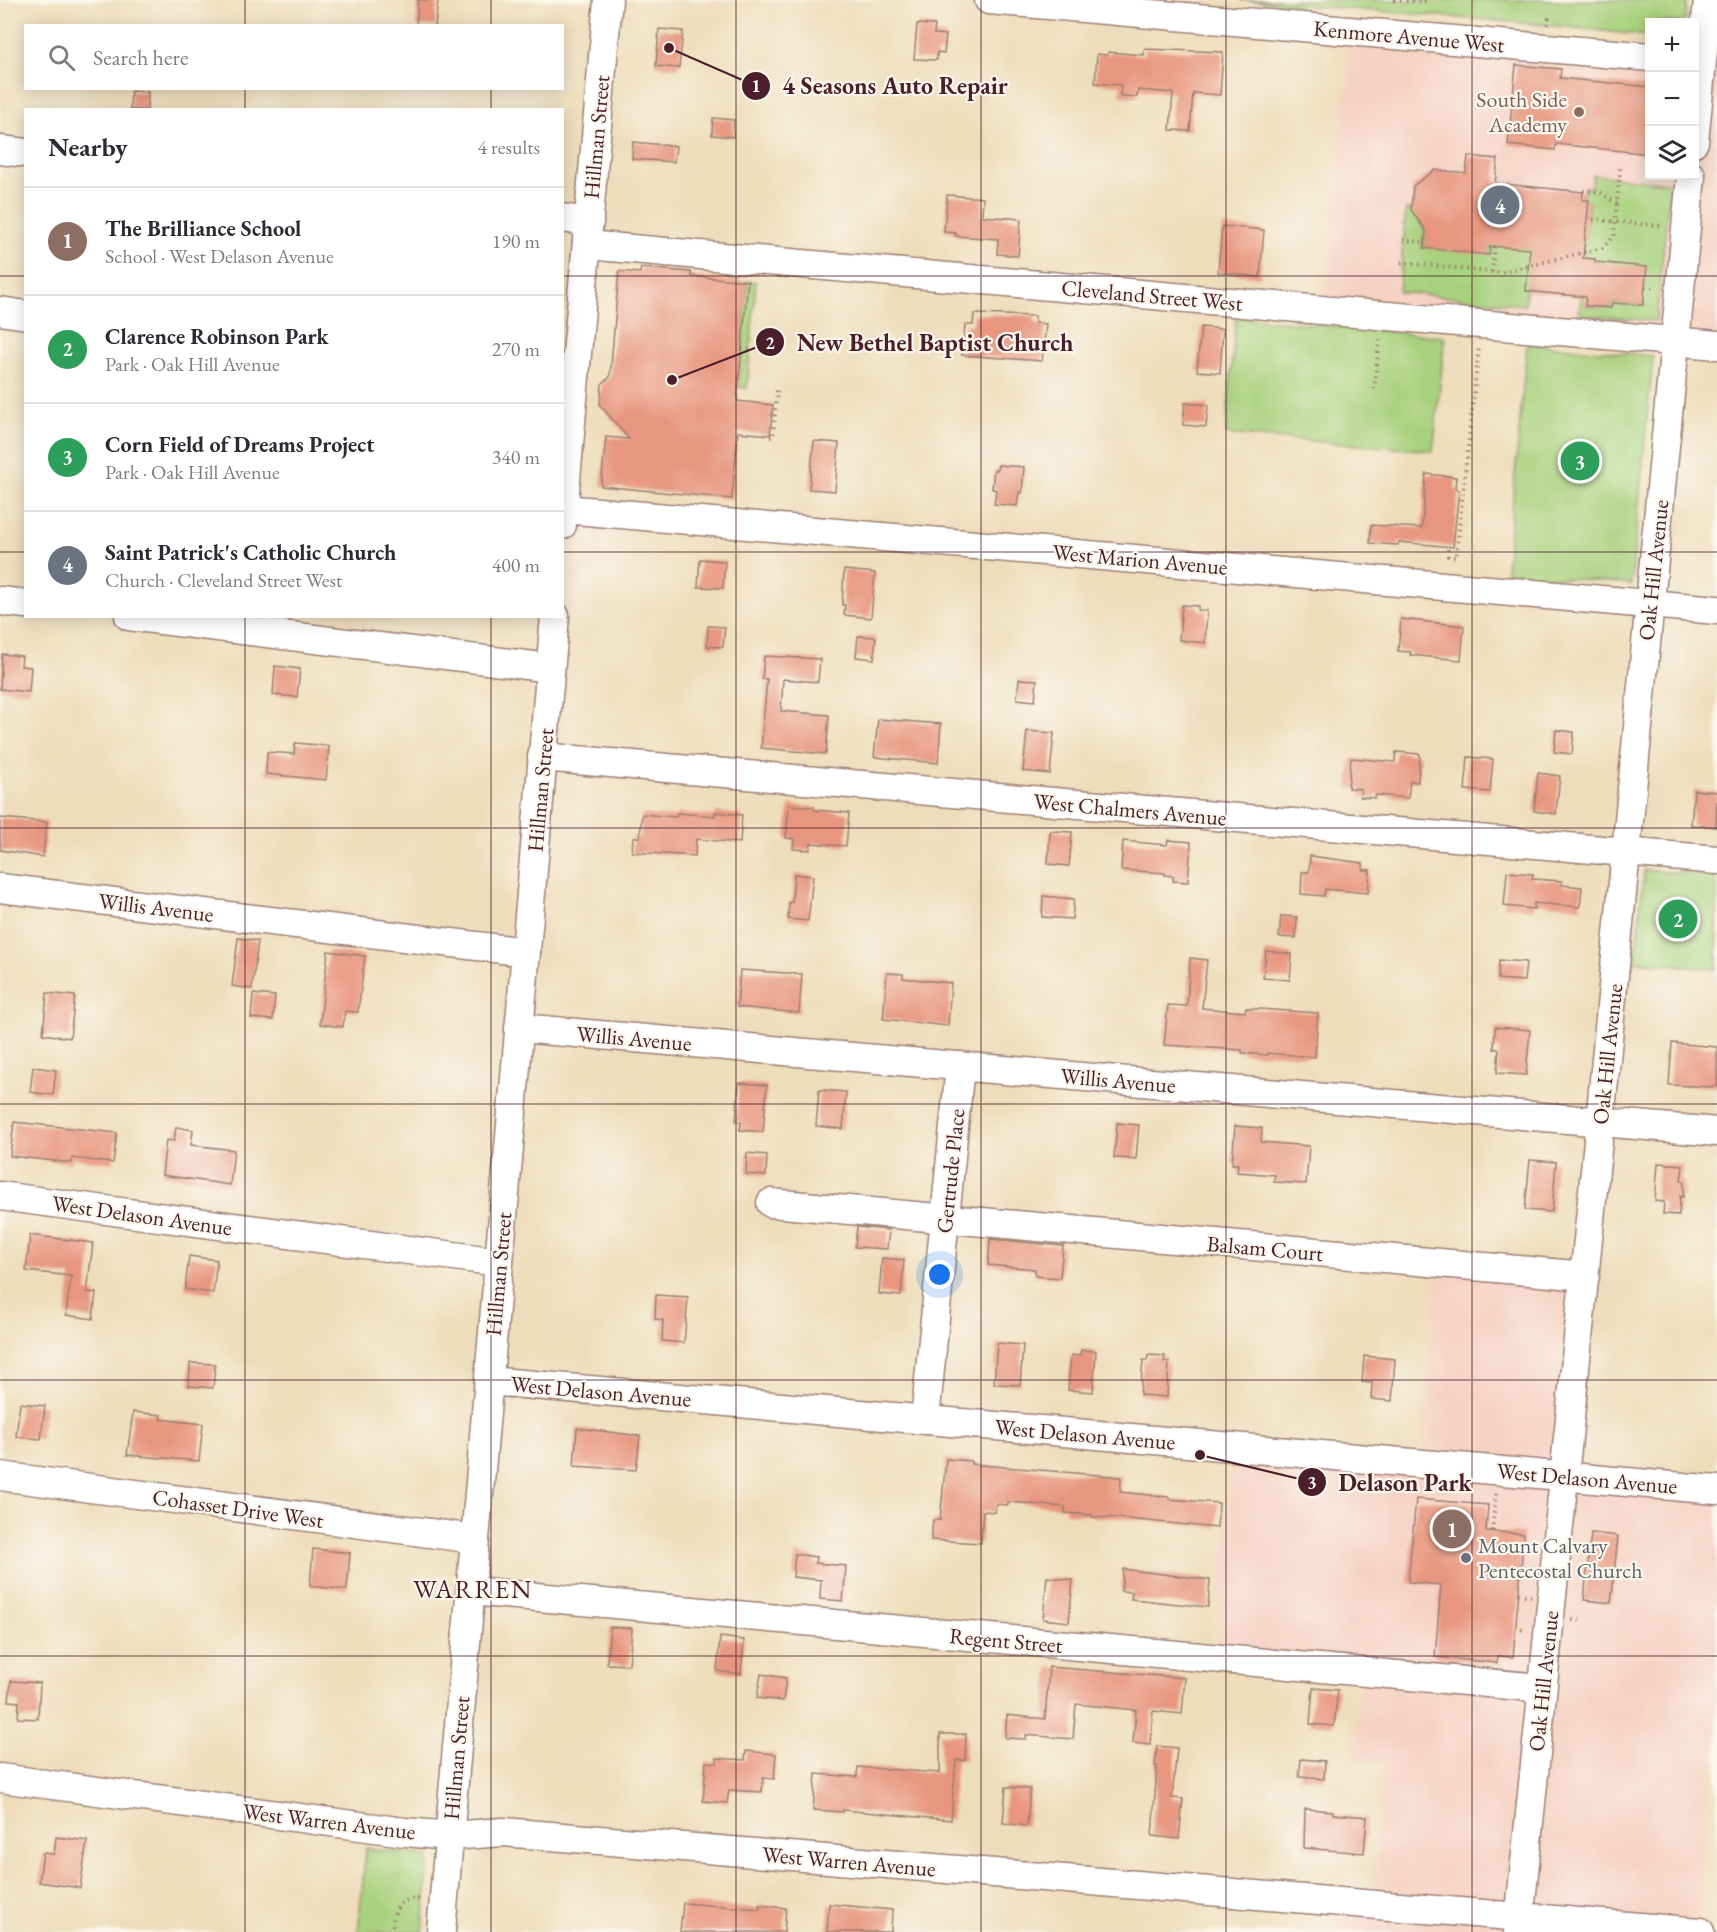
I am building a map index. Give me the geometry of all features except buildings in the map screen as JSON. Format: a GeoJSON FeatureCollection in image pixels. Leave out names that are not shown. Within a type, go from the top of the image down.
{"type":"FeatureCollection","features":[{"type":"Feature","properties":{"kind":"street","name":"Hillman Street"},"geometry":{"type":"LineString","coordinates":[[564,494],[579,228],[608,0]]}},
{"type":"Feature","properties":{"kind":"street","name":"Kenmore Avenue West"},"geometry":{"type":"LineString","coordinates":[[989,0],[1645,57]]}},
{"type":"Feature","properties":{"kind":"street"},"geometry":{"type":"LineString","coordinates":[[1697,126],[1705,62],[1708,0]]}},
{"type":"Feature","properties":{"kind":"street"},"geometry":{"type":"LineString","coordinates":[[0,150],[24,153]]}},
{"type":"Feature","properties":{"kind":"street","name":"Oak Hill Avenue"},"geometry":{"type":"LineString","coordinates":[[1518,1924],[1585,1276],[1691,180]]}},
{"type":"Feature","properties":{"kind":"street","name":"Cleveland Street West"},"geometry":{"type":"LineString","coordinates":[[579,228],[1382,315],[1717,345]]}},
{"type":"Feature","properties":{"kind":"street"},"geometry":{"type":"LineString","coordinates":[[0,311],[24,315]]}},
{"type":"Feature","properties":{"kind":"street","name":"West Marion Avenue"},"geometry":{"type":"LineString","coordinates":[[564,517],[1717,610]]}},
{"type":"Feature","properties":{"kind":"street"},"geometry":{"type":"LineString","coordinates":[[0,601],[24,604]]}},
{"type":"Feature","properties":{"kind":"street"},"geometry":{"type":"LineString","coordinates":[[145,618],[550,668]]}},
{"type":"Feature","properties":{"kind":"street","name":"Hillman Street"},"geometry":{"type":"LineString","coordinates":[[441,1932],[555,618]]}},
{"type":"Feature","properties":{"kind":"street","name":"West Chalmers Avenue"},"geometry":{"type":"LineString","coordinates":[[543,757],[1717,860]]}},
{"type":"Feature","properties":{"kind":"street","name":"Willis Avenue"},"geometry":{"type":"LineString","coordinates":[[0,888],[526,952]]}},
{"type":"Feature","properties":{"kind":"street","name":"Willis Avenue"},"geometry":{"type":"LineString","coordinates":[[519,1028],[1717,1132]]}},
{"type":"Feature","properties":{"kind":"street","name":"Gertrude Place"},"geometry":{"type":"LineString","coordinates":[[925,1420],[960,1066]]}},
{"type":"Feature","properties":{"kind":"street","name":"West Delason Avenue"},"geometry":{"type":"LineString","coordinates":[[0,1196],[499,1262]]}},
{"type":"Feature","properties":{"kind":"street","name":"Balsam Court"},"geometry":{"type":"LineString","coordinates":[[771,1203],[1585,1276]]}},
{"type":"Feature","properties":{"kind":"street","name":"West Delason Avenue"},"geometry":{"type":"LineString","coordinates":[[489,1381],[1717,1490]]}},
{"type":"Feature","properties":{"kind":"street","name":"Cohasset Drive West"},"geometry":{"type":"LineString","coordinates":[[0,1476],[475,1539]]}},
{"type":"Feature","properties":{"kind":"street","name":"Regent Street"},"geometry":{"type":"LineString","coordinates":[[471,1591],[1542,1688]]}},
{"type":"Feature","properties":{"kind":"street","name":"West Warren Avenue"},"geometry":{"type":"LineString","coordinates":[[0,1778],[405,1832],[450,1836],[503,1832],[1518,1924],[1700,1932]]}},
{"type":"Feature","properties":{"kind":"path"},"geometry":{"type":"LineString","coordinates":[[1394,0],[1421,2],[1430,0]]}},
{"type":"Feature","properties":{"kind":"path"},"geometry":{"type":"LineString","coordinates":[[1548,25],[1549,14]]}},
{"type":"Feature","properties":{"kind":"path"},"geometry":{"type":"LineString","coordinates":[[1401,262],[1499,273],[1602,248],[1614,236],[1620,168]]}},
{"type":"Feature","properties":{"kind":"path"},"geometry":{"type":"LineString","coordinates":[[1583,191],[1600,192],[1617,204]]}},
{"type":"Feature","properties":{"kind":"path"},"geometry":{"type":"LineString","coordinates":[[1587,219],[1686,229]]}},
{"type":"Feature","properties":{"kind":"path"},"geometry":{"type":"LineString","coordinates":[[1404,240],[1425,242]]}},
{"type":"Feature","properties":{"kind":"path"},"geometry":{"type":"LineString","coordinates":[[1492,272],[1494,246]]}},
{"type":"Feature","properties":{"kind":"path"},"geometry":{"type":"LineString","coordinates":[[1374,389],[1382,315]]}},
{"type":"Feature","properties":{"kind":"path"},"geometry":{"type":"LineString","coordinates":[[1449,549],[1448,556],[1456,556],[1480,340]]}},
{"type":"Feature","properties":{"kind":"path"},"geometry":{"type":"LineString","coordinates":[[742,349],[750,350]]}},
{"type":"Feature","properties":{"kind":"path"},"geometry":{"type":"LineString","coordinates":[[770,437],[773,437],[777,390]]}},
{"type":"Feature","properties":{"kind":"path"},"geometry":{"type":"LineString","coordinates":[[1492,1531],[1496,1492]]}},
{"type":"Feature","properties":{"kind":"path"},"geometry":{"type":"LineString","coordinates":[[1518,1594],[1531,1596]]}},
{"type":"Feature","properties":{"kind":"path"},"geometry":{"type":"LineString","coordinates":[[1515,1629],[1528,1630]]}},
{"type":"Feature","properties":{"kind":"path"},"geometry":{"type":"LineString","coordinates":[[392,1932],[394,1916],[401,1902],[415,1898],[426,1899]]}},
{"type":"Feature","properties":{"kind":"shaded area"},"geometry":{"type":"Polygon","coordinates":[[[1717,0],[1717,345],[1325,311],[1351,31],[1645,57],[1645,180],[1699,180],[1699,50],[1717,0]]]}},
{"type":"Feature","properties":{"kind":"shaded area"},"geometry":{"type":"Polygon","coordinates":[[[1437,1263],[1585,1276],[1565,1476],[1717,1490],[1717,1705],[1696,1932],[1334,1932],[1337,1902],[1372,1904],[1384,1762],[1354,1759],[1361,1672],[1216,1659],[1232,1447],[1421,1464],[1437,1263]]]}},
{"type":"Feature","properties":{"kind":"green space"},"geometry":{"type":"Polygon","coordinates":[[[1240,0],[1687,0],[1685,18],[1645,18],[1645,36],[1548,25],[1240,0]]]}},
{"type":"Feature","properties":{"kind":"green space"},"geometry":{"type":"Polygon","coordinates":[[[1593,175],[1670,183],[1656,321],[1579,315],[1581,296],[1586,297],[1585,306],[1611,308],[1612,303],[1643,305],[1595,262],[1595,259],[1529,267],[1525,305],[1399,292],[1406,209],[1411,210],[1426,231],[1424,247],[1489,254],[1490,245],[1585,237],[1589,201],[1582,200],[1584,187],[1591,188],[1593,175]]]}},
{"type":"Feature","properties":{"kind":"green space"},"geometry":{"type":"Polygon","coordinates":[[[748,281],[756,282],[747,388],[738,387],[748,281]]]}},
{"type":"Feature","properties":{"kind":"green space"},"geometry":{"type":"Polygon","coordinates":[[[1236,317],[1445,337],[1433,451],[1226,434],[1236,317]]]}},
{"type":"Feature","properties":{"kind":"green space"},"geometry":{"type":"Polygon","coordinates":[[[1527,344],[1653,356],[1631,584],[1506,573],[1527,344]]]}},
{"type":"Feature","properties":{"kind":"green space"},"geometry":{"type":"Polygon","coordinates":[[[1644,870],[1717,876],[1717,969],[1635,961],[1644,870]]]}},
{"type":"Feature","properties":{"kind":"green space"},"geometry":{"type":"Polygon","coordinates":[[[366,1848],[429,1856],[423,1932],[358,1932],[366,1848]]]}},
{"type":"Feature","properties":{"kind":"place","name":"4 Seasons Auto Repair"},"geometry":{"type":"Point","coordinates":[669,48]}},
{"type":"Feature","properties":{"kind":"place","name":"South Side Academy"},"geometry":{"type":"Point","coordinates":[1579,112]}},
{"type":"Feature","properties":{"kind":"place","name":"Saint Patrick's Catholic Church"},"geometry":{"type":"Point","coordinates":[1500,205]}},
{"type":"Feature","properties":{"kind":"place","name":"New Bethel Baptist Church"},"geometry":{"type":"Point","coordinates":[672,380]}},
{"type":"Feature","properties":{"kind":"place","name":"Corn Field of Dreams Project"},"geometry":{"type":"Point","coordinates":[1580,461]}},
{"type":"Feature","properties":{"kind":"place","name":"Clarence Robinson Park"},"geometry":{"type":"Point","coordinates":[1678,919]}},
{"type":"Feature","properties":{"kind":"place","name":"Delason Park"},"geometry":{"type":"Point","coordinates":[1200,1455]}},
{"type":"Feature","properties":{"kind":"place","name":"The Brilliance School"},"geometry":{"type":"Point","coordinates":[1452,1529]}},
{"type":"Feature","properties":{"kind":"place","name":"Mount Calvary Pentecostal Church"},"geometry":{"type":"Point","coordinates":[1466,1558]}},
{"type":"Feature","properties":{"kind":"district","name":"WARREN"},"geometry":{"type":"Point","coordinates":[473,1589]}}]}
